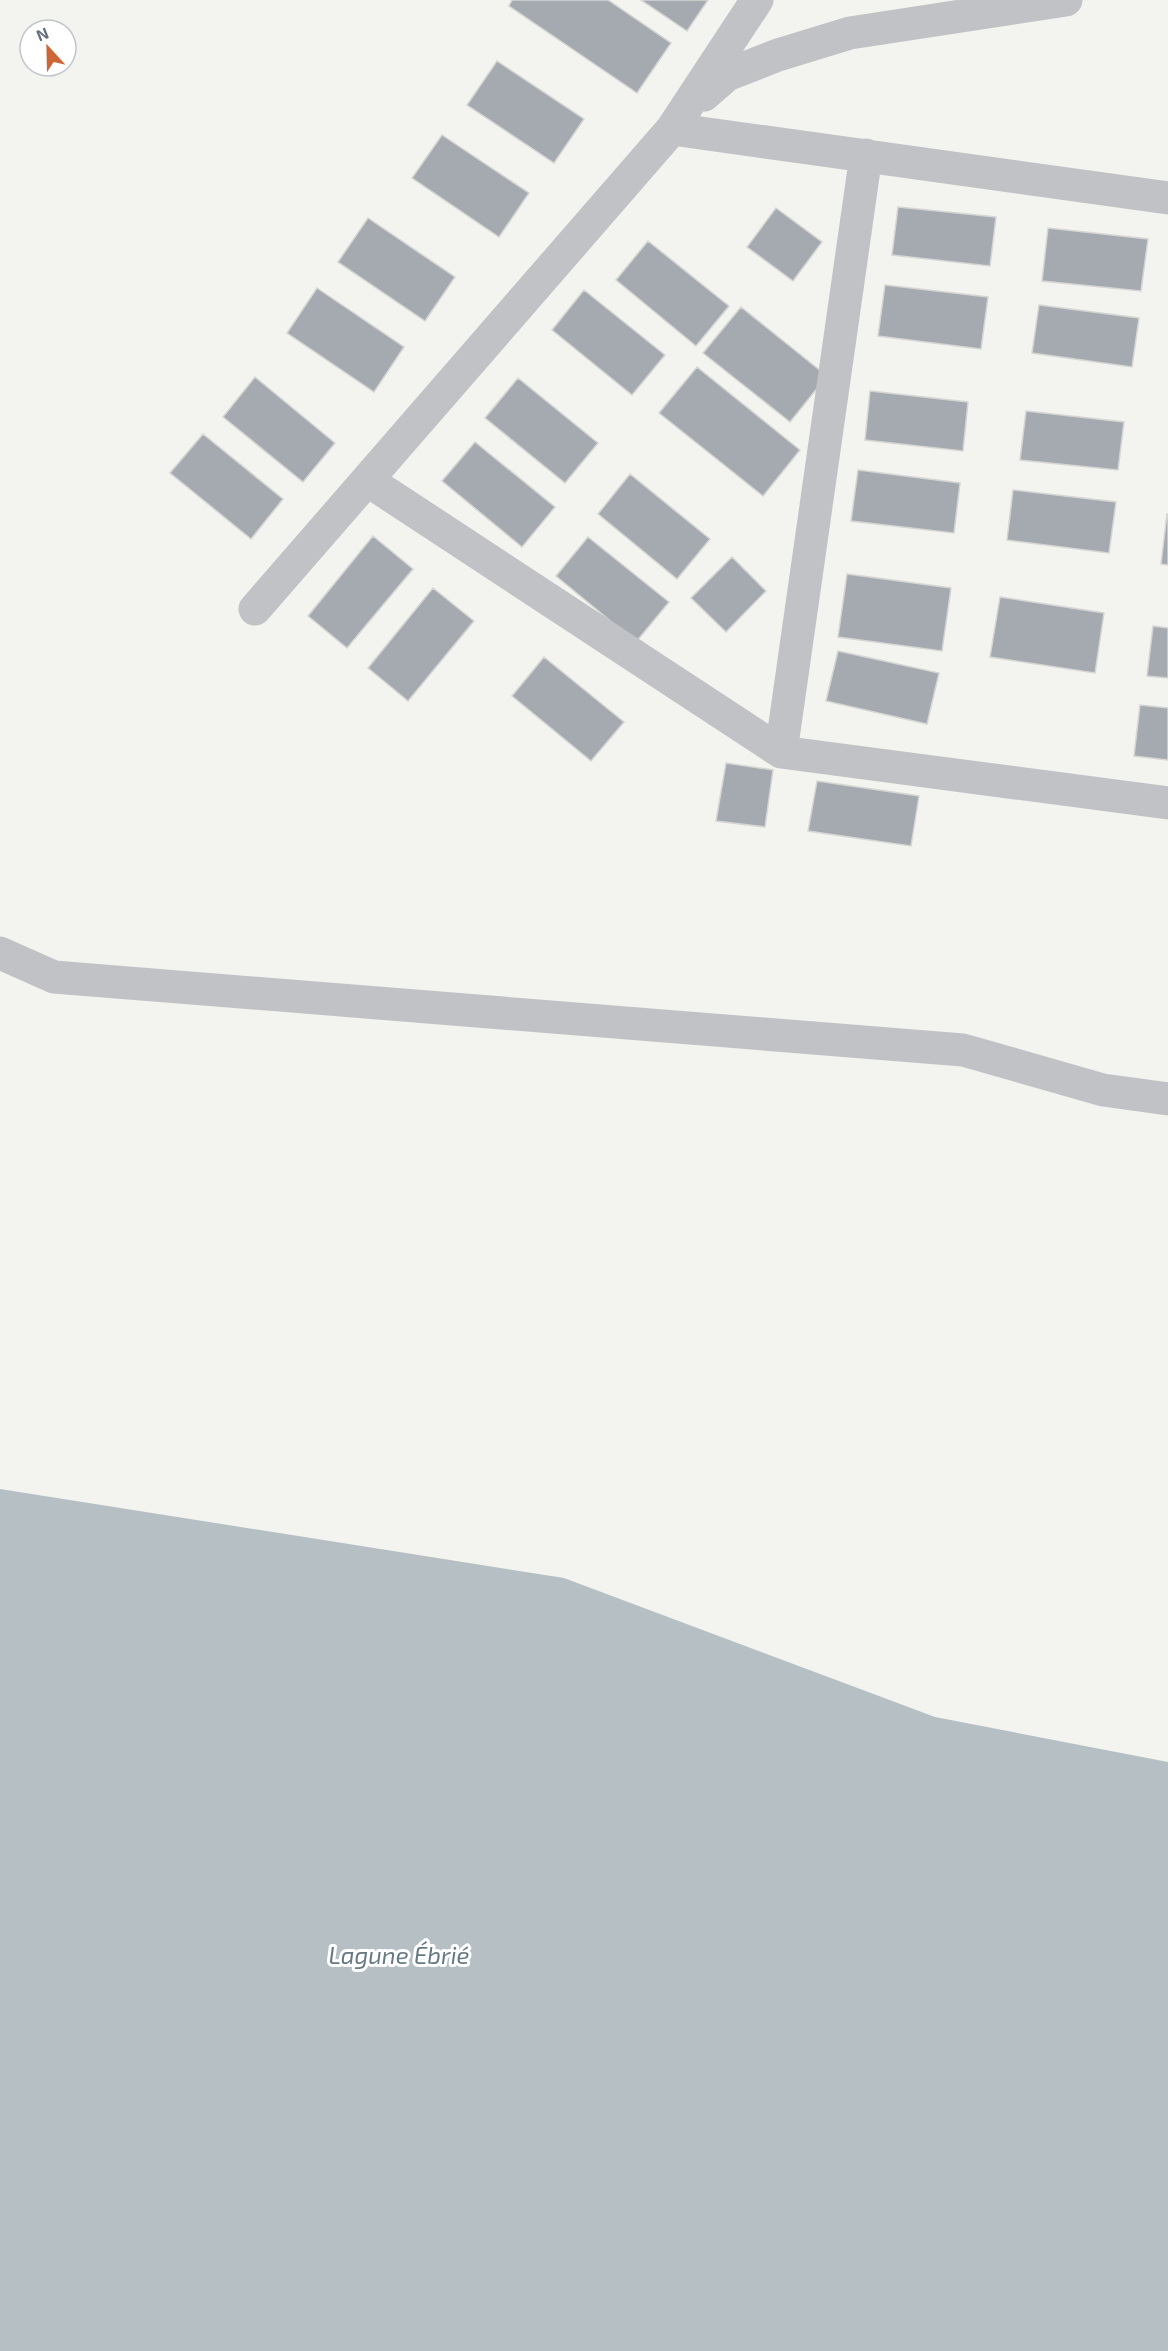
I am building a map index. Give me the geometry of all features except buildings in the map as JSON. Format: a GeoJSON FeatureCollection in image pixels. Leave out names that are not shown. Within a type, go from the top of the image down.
{"type":"FeatureCollection","features":[{"type":"Feature","properties":{"kind":"street"},"geometry":{"type":"LineString","coordinates":[[678,120],[757,0]]}},
{"type":"Feature","properties":{"kind":"street"},"geometry":{"type":"LineString","coordinates":[[255,609],[678,120],[727,75],[778,55],[850,33],[979,7],[1066,0]]}},
{"type":"Feature","properties":{"kind":"street"},"geometry":{"type":"LineString","coordinates":[[678,120],[866,155],[1168,198]]}},
{"type":"Feature","properties":{"kind":"street"},"geometry":{"type":"LineString","coordinates":[[781,752],[866,155]]}},
{"type":"Feature","properties":{"kind":"street"},"geometry":{"type":"LineString","coordinates":[[367,480],[781,752],[1168,804]]}},
{"type":"Feature","properties":{"kind":"street"},"geometry":{"type":"LineString","coordinates":[[0,953],[54,977],[963,1050],[1103,1090],[1168,1098]]}},
{"type":"Feature","properties":{"kind":"water","name":"Lagune Ébrié"},"geometry":{"type":"Polygon","coordinates":[[[0,1489],[564,1578],[935,1717],[1168,1762],[1168,2351],[0,2351],[0,1489]]]}}]}
